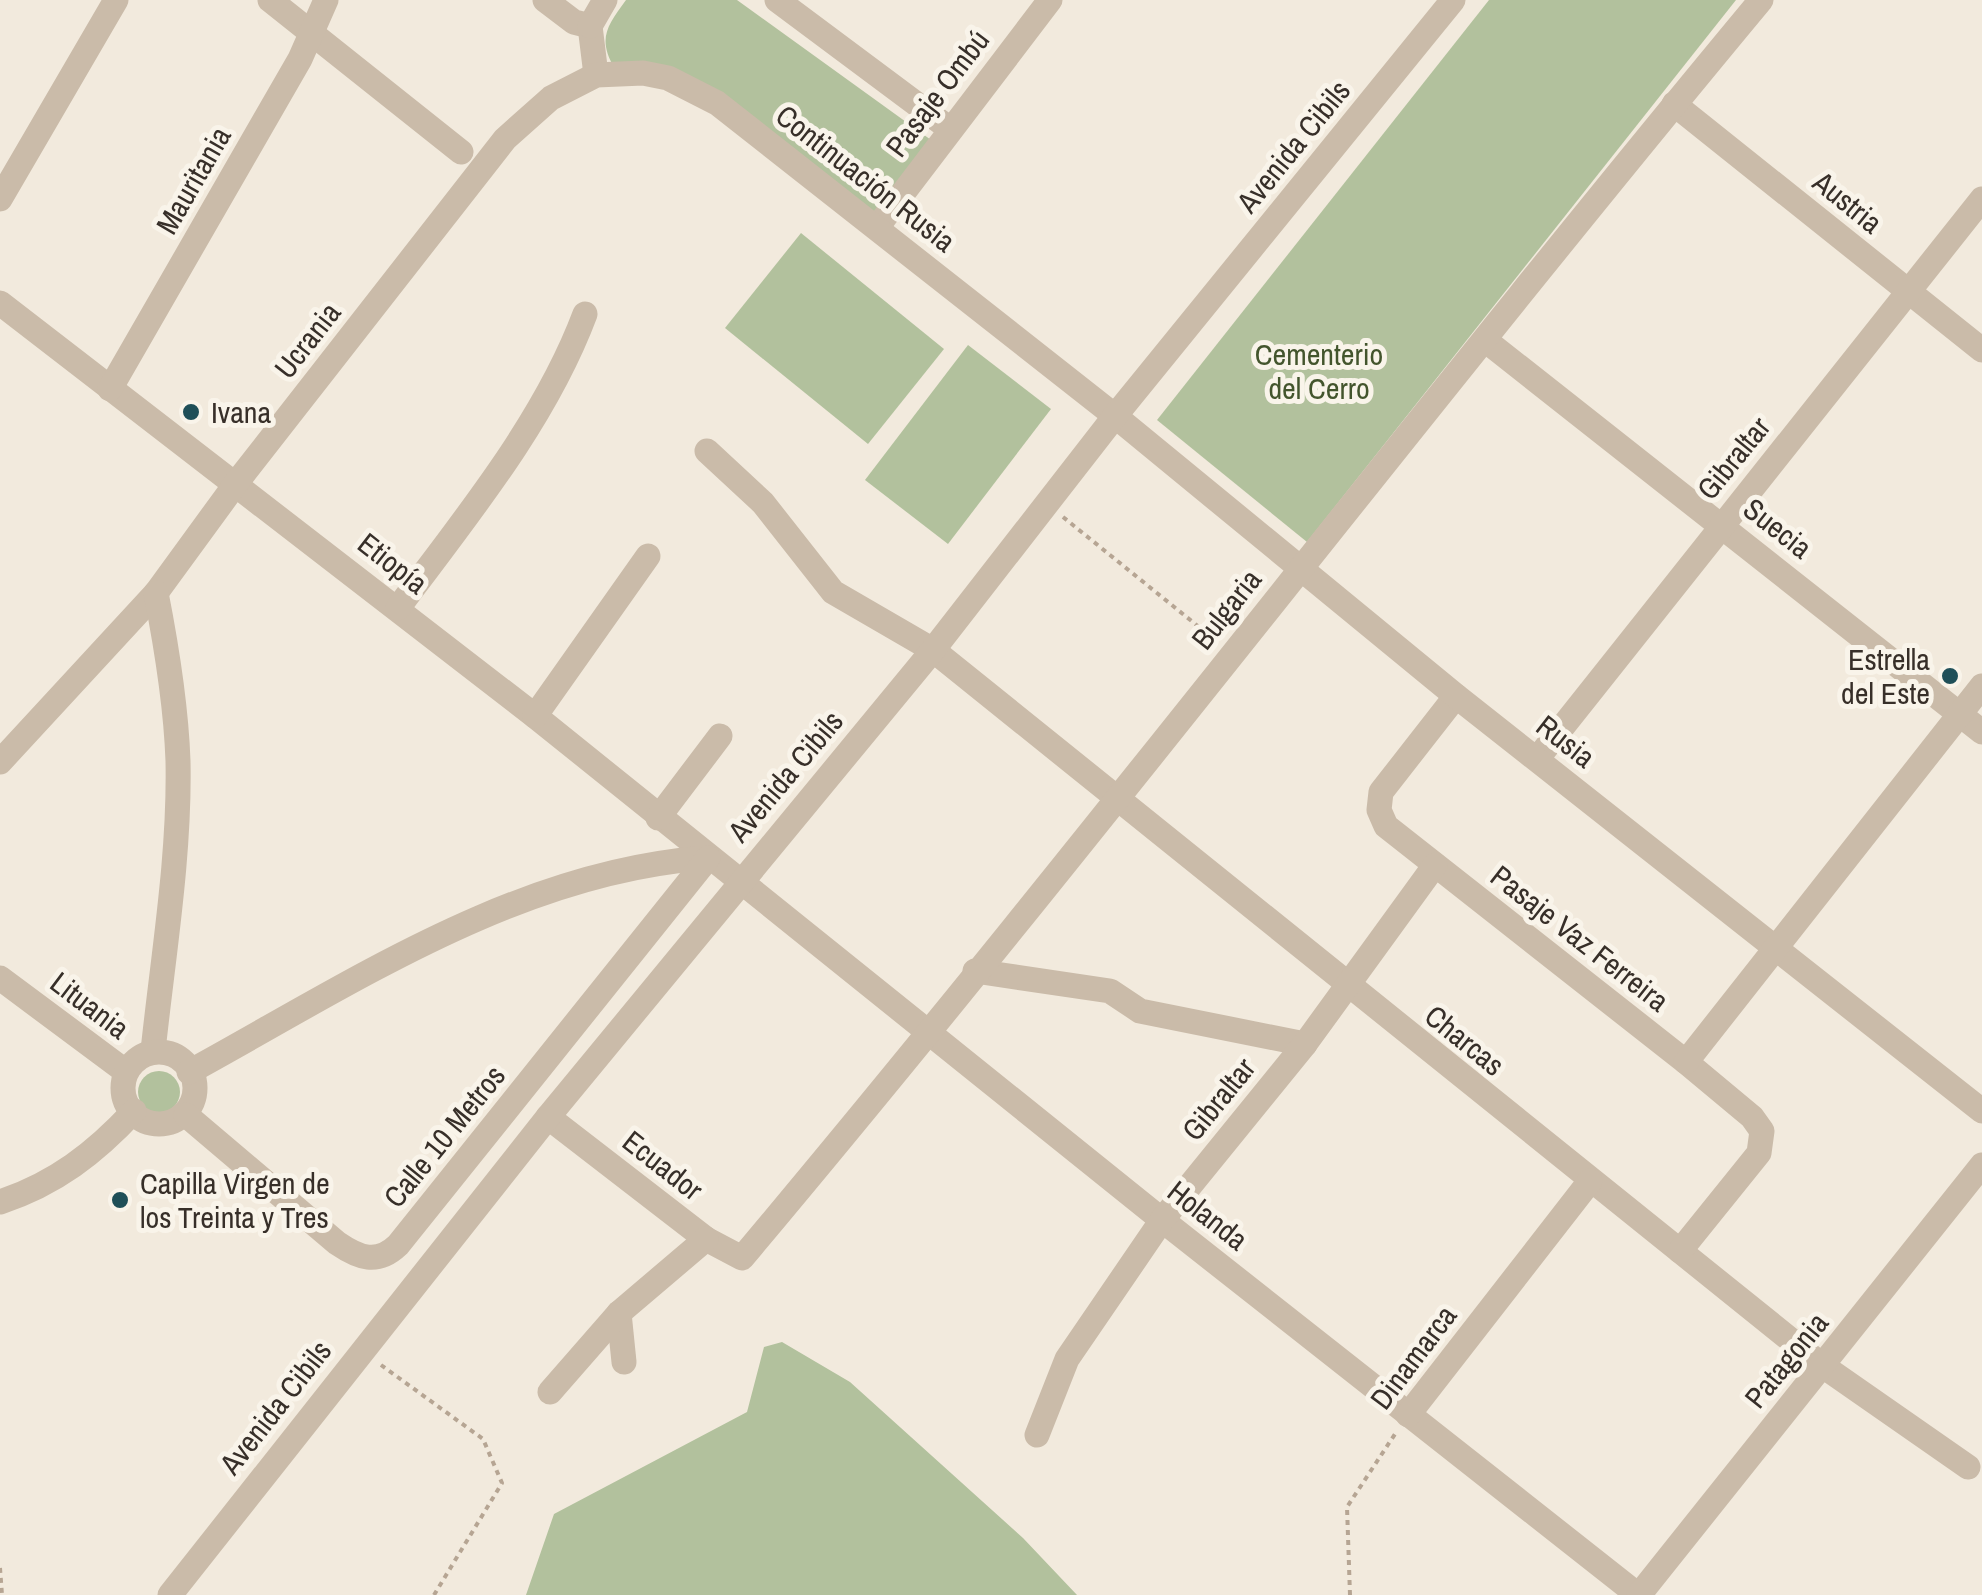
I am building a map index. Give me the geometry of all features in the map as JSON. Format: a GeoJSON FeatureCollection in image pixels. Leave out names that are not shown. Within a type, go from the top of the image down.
{"type":"FeatureCollection","features":[{"type":"Feature","properties":{"kind":"street"},"geometry":{"type":"LineString","coordinates":[[0,199],[116,0]]}},
{"type":"Feature","properties":{"kind":"street"},"geometry":{"type":"LineString","coordinates":[[270,0],[461,152]]}},
{"type":"Feature","properties":{"kind":"street","name":"Mauritania"},"geometry":{"type":"LineString","coordinates":[[110,389],[312,34],[326,0]]}},
{"type":"Feature","properties":{"kind":"street"},"geometry":{"type":"LineString","coordinates":[[544,0],[574,22],[590,26]]}},
{"type":"Feature","properties":{"kind":"street"},"geometry":{"type":"LineString","coordinates":[[596,75],[590,26],[605,0]]}},
{"type":"Feature","properties":{"kind":"street"},"geometry":{"type":"LineString","coordinates":[[777,0],[950,129]]}},
{"type":"Feature","properties":{"kind":"street","name":"Pasaje Ombú"},"geometry":{"type":"LineString","coordinates":[[878,226],[1050,0]]}},
{"type":"Feature","properties":{"kind":"street","name":"Avenida Cibils"},"geometry":{"type":"LineString","coordinates":[[170,1595],[548,1117],[933,650],[1115,416],[1452,0]]}},
{"type":"Feature","properties":{"kind":"street","name":"Bulgaria"},"geometry":{"type":"LineString","coordinates":[[742,1258],[1118,802],[1232,654],[1760,0]]}},
{"type":"Feature","properties":{"kind":"street","name":"Continuación Rusia"},"geometry":{"type":"LineString","coordinates":[[551,98],[596,75],[643,73],[696,90],[878,226],[1115,416]]}},
{"type":"Feature","properties":{"kind":"street","name":"Ucrania"},"geometry":{"type":"LineString","coordinates":[[0,762],[156,594],[237,482],[481,168],[529,114],[551,98]]}},
{"type":"Feature","properties":{"kind":"street","name":"Austria"},"geometry":{"type":"LineString","coordinates":[[1674,104],[1982,350]]}},
{"type":"Feature","properties":{"kind":"street","name":"Gibraltar"},"geometry":{"type":"LineString","coordinates":[[1537,760],[1982,200]]}},
{"type":"Feature","properties":{"kind":"street","name":"Etiopía"},"geometry":{"type":"LineString","coordinates":[[0,303],[398,608],[739,882]]}},
{"type":"Feature","properties":{"kind":"street"},"geometry":{"type":"LineString","coordinates":[[398,608],[459,527],[548,391],[568,358],[585,314]]}},
{"type":"Feature","properties":{"kind":"street","name":"Suecia"},"geometry":{"type":"LineString","coordinates":[[1485,340],[1982,732]]}},
{"type":"Feature","properties":{"kind":"street","name":"Rusia"},"geometry":{"type":"LineString","coordinates":[[1115,416],[1456,696],[1982,1111]]}},
{"type":"Feature","properties":{"kind":"street","name":"Charcas"},"geometry":{"type":"LineString","coordinates":[[707,451],[762,503],[833,592],[933,650],[1346,987],[1823,1366],[1968,1467]]}},
{"type":"Feature","properties":{"kind":"street"},"geometry":{"type":"LineString","coordinates":[[535,716],[648,556]]}},
{"type":"Feature","properties":{"kind":"street"},"geometry":{"type":"LineString","coordinates":[[153,1052],[172,873],[178,762],[172,684],[156,594]]}},
{"type":"Feature","properties":{"kind":"street"},"geometry":{"type":"LineString","coordinates":[[1686,1062],[1982,686]]}},
{"type":"Feature","properties":{"kind":"street","name":"Pasaje Vaz Ferreira"},"geometry":{"type":"LineString","coordinates":[[1456,696],[1381,792],[1378,804],[1386,826],[1686,1062],[1752,1117],[1762,1131],[1760,1153],[1680,1251]]}},
{"type":"Feature","properties":{"kind":"street"},"geometry":{"type":"LineString","coordinates":[[658,818],[720,736]]}},
{"type":"Feature","properties":{"kind":"street"},"geometry":{"type":"LineString","coordinates":[[125,1072],[123,1092],[134,1111],[167,1124],[186,1115],[195,1092],[189,1072],[416,952],[544,893],[632,866],[708,858]]}},
{"type":"Feature","properties":{"kind":"street","name":"Calle 10 Metros"},"geometry":{"type":"LineString","coordinates":[[186,1115],[360,1258],[382,1256],[398,1244],[708,858]]}},
{"type":"Feature","properties":{"kind":"street","name":"Gibraltar"},"geometry":{"type":"LineString","coordinates":[[1037,1435],[1066,1359],[1162,1220],[1305,1044],[1435,865]]}},
{"type":"Feature","properties":{"kind":"street","name":"Holanda"},"geometry":{"type":"LineString","coordinates":[[739,882],[1639,1595]]}},
{"type":"Feature","properties":{"kind":"street"},"geometry":{"type":"LineString","coordinates":[[976,971],[1110,991],[1140,1011],[1305,1044]]}},
{"type":"Feature","properties":{"kind":"street","name":"Lituania"},"geometry":{"type":"LineString","coordinates":[[0,978],[125,1072],[153,1052],[165,1052],[189,1072]]}},
{"type":"Feature","properties":{"kind":"street"},"geometry":{"type":"LineString","coordinates":[[0,1202],[47,1184],[74,1167],[134,1111]]}},
{"type":"Feature","properties":{"kind":"street","name":"Ecuador"},"geometry":{"type":"LineString","coordinates":[[548,1117],[706,1239],[742,1258]]}},
{"type":"Feature","properties":{"kind":"street","name":"Patagonia"},"geometry":{"type":"LineString","coordinates":[[1639,1595],[1982,1166]]}},
{"type":"Feature","properties":{"kind":"street","name":"Dinamarca"},"geometry":{"type":"LineString","coordinates":[[1408,1415],[1590,1181]]}},
{"type":"Feature","properties":{"kind":"street"},"geometry":{"type":"LineString","coordinates":[[550,1392],[619,1313],[706,1239]]}},
{"type":"Feature","properties":{"kind":"street"},"geometry":{"type":"LineString","coordinates":[[619,1313],[624,1362]]}},
{"type":"Feature","properties":{"kind":"path"},"geometry":{"type":"LineString","coordinates":[[1048,505],[1232,654]]}},
{"type":"Feature","properties":{"kind":"path"},"geometry":{"type":"LineString","coordinates":[[361,1350],[483,1438],[502,1483],[434,1595]]}},
{"type":"Feature","properties":{"kind":"path","name":"Dinamarca"},"geometry":{"type":"LineString","coordinates":[[1350,1595],[1347,1507],[1408,1415]]}},
{"type":"Feature","properties":{"kind":"path"},"geometry":{"type":"LineString","coordinates":[[0,1568],[2,1595]]}},
{"type":"Feature","properties":{"kind":"green space"},"geometry":{"type":"Polygon","coordinates":[[[626,0],[737,0],[938,145],[883,220],[729,99],[615,69],[606,49],[607,33],[626,0]]]}},
{"type":"Feature","properties":{"kind":"green space","name":"Cementerio del Cerro"},"geometry":{"type":"Polygon","coordinates":[[[1489,0],[1736,0],[1307,542],[1157,420],[1489,0]]]}},
{"type":"Feature","properties":{"kind":"green space"},"geometry":{"type":"Polygon","coordinates":[[[801,233],[944,349],[868,444],[725,328],[801,233]]]}},
{"type":"Feature","properties":{"kind":"green space"},"geometry":{"type":"Polygon","coordinates":[[[968,345],[1051,409],[948,544],[865,480],[968,345]]]}},
{"type":"Feature","properties":{"kind":"green space"},"geometry":{"type":"Polygon","coordinates":[[[159,1071],[173,1078],[180,1092],[173,1106],[159,1113],[145,1106],[138,1092],[145,1078],[159,1071]]]}},
{"type":"Feature","properties":{"kind":"green space"},"geometry":{"type":"Polygon","coordinates":[[[782,1342],[850,1382],[1023,1538],[1077,1595],[526,1595],[554,1514],[747,1412],[764,1347],[782,1342]]]}},
{"type":"Feature","properties":{"kind":"place","name":"Ivana"},"geometry":{"type":"Point","coordinates":[191,412]}},
{"type":"Feature","properties":{"kind":"place","name":"Estrella del Este"},"geometry":{"type":"Point","coordinates":[1950,676]}},
{"type":"Feature","properties":{"kind":"place","name":"Capilla Virgen de los Treinta y Tres"},"geometry":{"type":"Point","coordinates":[120,1200]}}]}
